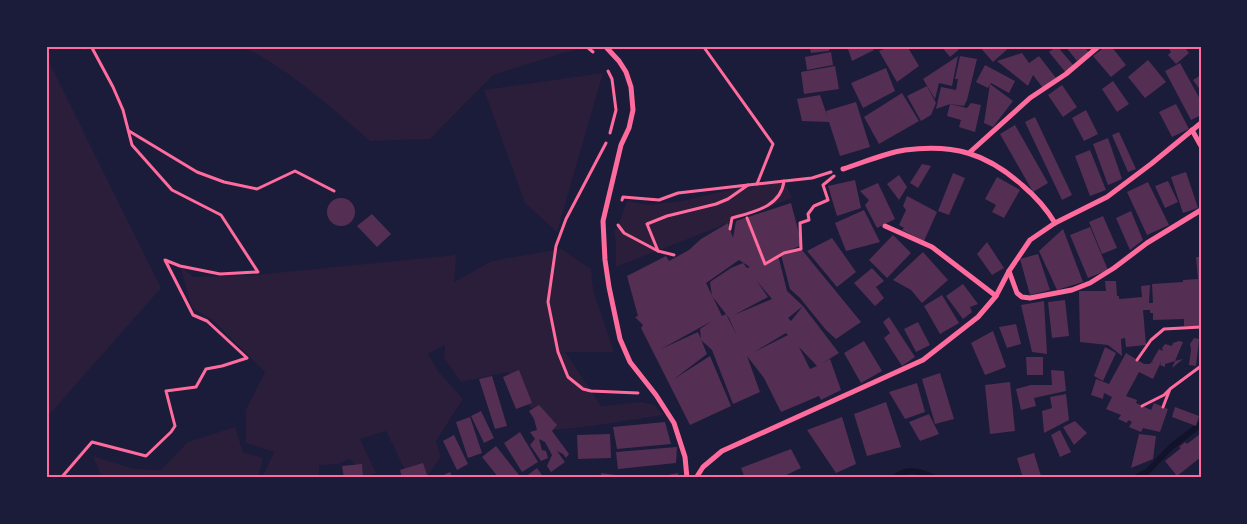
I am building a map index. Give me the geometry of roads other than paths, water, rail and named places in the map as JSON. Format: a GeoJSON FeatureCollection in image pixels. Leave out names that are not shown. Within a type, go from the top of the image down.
{"type":"FeatureCollection","features":[{"type":"Feature","properties":{"kind":"street"},"geometry":{"type":"LineString","coordinates":[[605,46],[619,60],[626,72],[631,87],[633,110],[629,128],[620,145],[604,214],[605,260],[620,339],[630,362],[656,395],[674,423],[685,457],[687,478]]}},
{"type":"Feature","properties":{"kind":"street"},"geometry":{"type":"LineString","coordinates":[[969,153],[1030,98],[1066,74],[1099,46]]}},
{"type":"Feature","properties":{"kind":"street"},"geometry":{"type":"LineString","coordinates":[[696,478],[703,466],[722,451],[923,360],[978,316],[996,296],[1009,271],[1030,240],[1055,222],[1107,197],[1201,123]]}},
{"type":"Feature","properties":{"kind":"street"},"geometry":{"type":"LineString","coordinates":[[1192,130],[1201,146]]}},
{"type":"Feature","properties":{"kind":"street"},"geometry":{"type":"LineString","coordinates":[[842,169],[904,150],[936,148],[969,153],[991,161],[1011,175],[1030,191],[1055,222]]}},
{"type":"Feature","properties":{"kind":"street"},"geometry":{"type":"LineString","coordinates":[[1009,271],[1018,293],[1022,297],[1030,298],[1072,290],[1090,283],[1147,243],[1201,210]]}},
{"type":"Feature","properties":{"kind":"street"},"geometry":{"type":"LineString","coordinates":[[886,226],[932,247],[996,296]]}},
{"type":"Feature","properties":{"kind":"waterway"},"geometry":{"type":"LineString","coordinates":[[1135,478],[1147,472],[1171,447],[1201,424]]}},
{"type":"Feature","properties":{"kind":"waterway"},"geometry":{"type":"LineString","coordinates":[[894,478],[899,474],[909,471],[919,472],[936,478]]}}]}
